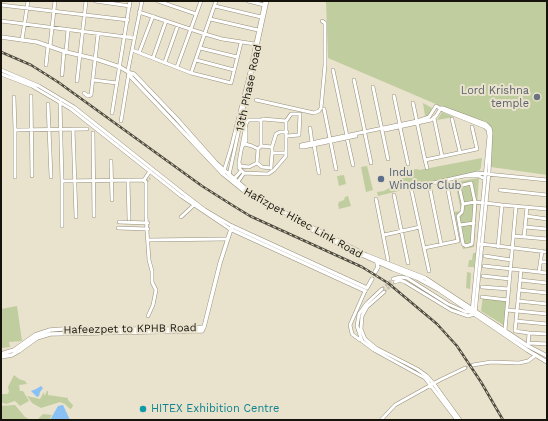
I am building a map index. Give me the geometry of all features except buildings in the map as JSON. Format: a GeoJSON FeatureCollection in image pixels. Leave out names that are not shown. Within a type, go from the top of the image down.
{"type":"FeatureCollection","features":[{"type":"Feature","properties":{"kind":"main road"},"geometry":{"type":"LineString","coordinates":[[1,37],[37,42],[96,59],[120,67],[134,74],[215,164],[235,182],[261,199],[366,255],[425,278],[536,353],[547,356]]}},
{"type":"Feature","properties":{"kind":"main road","name":"Hafizpet Hitec Link Road"},"geometry":{"type":"LineString","coordinates":[[235,182],[259,201],[376,262],[417,278],[440,290],[474,312]]}},
{"type":"Feature","properties":{"kind":"main road"},"geometry":{"type":"LineString","coordinates":[[231,227],[366,290],[372,279]]}},
{"type":"Feature","properties":{"kind":"main road","name":"Hafeezpet to KPHB Road"},"geometry":{"type":"LineString","coordinates":[[1,354],[14,350],[36,335],[50,330],[184,329],[204,327],[231,227]]}},
{"type":"Feature","properties":{"kind":"main road"},"geometry":{"type":"LineString","coordinates":[[375,272],[378,266],[376,262]]}},
{"type":"Feature","properties":{"kind":"main road"},"geometry":{"type":"LineString","coordinates":[[474,312],[528,345],[547,362]]}},
{"type":"Feature","properties":{"kind":"main road"},"geometry":{"type":"LineString","coordinates":[[1,357],[15,353],[37,338],[50,334],[196,331],[202,330],[204,327]]}},
{"type":"Feature","properties":{"kind":"street"},"geometry":{"type":"LineString","coordinates":[[22,40],[28,1]]}},
{"type":"Feature","properties":{"kind":"street"},"geometry":{"type":"LineString","coordinates":[[46,65],[55,1]]}},
{"type":"Feature","properties":{"kind":"street"},"geometry":{"type":"LineString","coordinates":[[77,81],[86,1]]}},
{"type":"Feature","properties":{"kind":"street"},"geometry":{"type":"LineString","coordinates":[[95,1],[130,6]]}},
{"type":"Feature","properties":{"kind":"street"},"geometry":{"type":"LineString","coordinates":[[112,114],[130,1]]}},
{"type":"Feature","properties":{"kind":"street"},"geometry":{"type":"LineString","coordinates":[[122,120],[134,38],[142,1]]}},
{"type":"Feature","properties":{"kind":"street"},"geometry":{"type":"LineString","coordinates":[[158,1],[196,14]]}},
{"type":"Feature","properties":{"kind":"street"},"geometry":{"type":"LineString","coordinates":[[177,67],[200,1]]}},
{"type":"Feature","properties":{"kind":"street"},"geometry":{"type":"LineString","coordinates":[[191,72],[216,1]]}},
{"type":"Feature","properties":{"kind":"street"},"geometry":{"type":"LineString","coordinates":[[248,1],[265,2]]}},
{"type":"Feature","properties":{"kind":"street","name":"13th Phase Road"},"geometry":{"type":"LineString","coordinates":[[223,172],[231,148],[265,2]]}},
{"type":"Feature","properties":{"kind":"street","name":"13th Phase Road"},"geometry":{"type":"LineString","coordinates":[[229,177],[236,149],[265,2]]}},
{"type":"Feature","properties":{"kind":"street"},"geometry":{"type":"LineString","coordinates":[[1,5],[128,20]]}},
{"type":"Feature","properties":{"kind":"street"},"geometry":{"type":"LineString","coordinates":[[215,6],[261,18]]}},
{"type":"Feature","properties":{"kind":"street"},"geometry":{"type":"LineString","coordinates":[[139,12],[205,34],[241,43],[255,44]]}},
{"type":"Feature","properties":{"kind":"street"},"geometry":{"type":"LineString","coordinates":[[139,53],[153,16]]}},
{"type":"Feature","properties":{"kind":"street"},"geometry":{"type":"LineString","coordinates":[[210,18],[258,30]]}},
{"type":"Feature","properties":{"kind":"street"},"geometry":{"type":"LineString","coordinates":[[1,21],[134,38]]}},
{"type":"Feature","properties":{"kind":"street"},"geometry":{"type":"LineString","coordinates":[[153,58],[166,21]]}},
{"type":"Feature","properties":{"kind":"street"},"geometry":{"type":"LineString","coordinates":[[256,100],[314,113],[319,111],[321,108],[325,70],[325,22],[322,21]]}},
{"type":"Feature","properties":{"kind":"street"},"geometry":{"type":"LineString","coordinates":[[165,62],[178,25]]}},
{"type":"Feature","properties":{"kind":"street"},"geometry":{"type":"LineString","coordinates":[[62,75],[68,30]]}},
{"type":"Feature","properties":{"kind":"street"},"geometry":{"type":"LineString","coordinates":[[84,93],[90,96],[96,59],[98,34]]}},
{"type":"Feature","properties":{"kind":"street"},"geometry":{"type":"LineString","coordinates":[[132,50],[191,72],[231,82],[241,43]]}},
{"type":"Feature","properties":{"kind":"street"},"geometry":{"type":"LineString","coordinates":[[200,48],[237,57]]}},
{"type":"Feature","properties":{"kind":"street"},"geometry":{"type":"LineString","coordinates":[[196,60],[234,70]]}},
{"type":"Feature","properties":{"kind":"street"},"geometry":{"type":"LineString","coordinates":[[1,70],[39,86],[74,107],[184,194],[231,227]]}},
{"type":"Feature","properties":{"kind":"street"},"geometry":{"type":"LineString","coordinates":[[333,70],[353,165]]}},
{"type":"Feature","properties":{"kind":"street"},"geometry":{"type":"LineString","coordinates":[[1,74],[32,86],[60,102],[88,121],[194,205],[231,227]]}},
{"type":"Feature","properties":{"kind":"street"},"geometry":{"type":"LineString","coordinates":[[93,80],[117,83]]}},
{"type":"Feature","properties":{"kind":"street"},"geometry":{"type":"LineString","coordinates":[[354,80],[371,163]]}},
{"type":"Feature","properties":{"kind":"street"},"geometry":{"type":"LineString","coordinates":[[373,87],[383,129],[388,159]]}},
{"type":"Feature","properties":{"kind":"street"},"geometry":{"type":"LineString","coordinates":[[31,96],[32,176]]}},
{"type":"Feature","properties":{"kind":"street"},"geometry":{"type":"LineString","coordinates":[[394,96],[408,164]]}},
{"type":"Feature","properties":{"kind":"street"},"geometry":{"type":"LineString","coordinates":[[14,97],[15,177]]}},
{"type":"Feature","properties":{"kind":"street"},"geometry":{"type":"LineString","coordinates":[[60,102],[62,226]]}},
{"type":"Feature","properties":{"kind":"street"},"geometry":{"type":"LineString","coordinates":[[413,103],[427,168]]}},
{"type":"Feature","properties":{"kind":"street"},"geometry":{"type":"LineString","coordinates":[[48,104],[51,176]]}},
{"type":"Feature","properties":{"kind":"street"},"geometry":{"type":"LineString","coordinates":[[394,281],[400,280],[406,282],[451,310],[468,316],[474,312],[491,132],[485,127],[436,106],[429,117],[417,122]]}},
{"type":"Feature","properties":{"kind":"street"},"geometry":{"type":"LineString","coordinates":[[324,109],[336,169]]}},
{"type":"Feature","properties":{"kind":"street"},"geometry":{"type":"LineString","coordinates":[[313,144],[417,122],[435,117],[441,109]]}},
{"type":"Feature","properties":{"kind":"street"},"geometry":{"type":"LineString","coordinates":[[257,163],[262,167],[271,168],[272,147],[276,134],[280,132],[287,134],[300,135],[300,114],[291,114],[286,121],[287,134],[286,153],[284,158],[270,174],[243,172],[239,166],[240,152],[248,120],[265,119],[286,121]]}},
{"type":"Feature","properties":{"kind":"street"},"geometry":{"type":"LineString","coordinates":[[435,117],[442,156]]}},
{"type":"Feature","properties":{"kind":"street"},"geometry":{"type":"LineString","coordinates":[[452,119],[460,152]]}},
{"type":"Feature","properties":{"kind":"street"},"geometry":{"type":"LineString","coordinates":[[252,120],[247,125],[245,144],[242,147],[240,166],[251,167],[257,163],[261,120]]}},
{"type":"Feature","properties":{"kind":"street"},"geometry":{"type":"LineString","coordinates":[[425,160],[477,149],[472,127]]}},
{"type":"Feature","properties":{"kind":"street"},"geometry":{"type":"LineString","coordinates":[[310,128],[319,173]]}},
{"type":"Feature","properties":{"kind":"street"},"geometry":{"type":"LineString","coordinates":[[73,129],[76,217]]}},
{"type":"Feature","properties":{"kind":"street"},"geometry":{"type":"LineString","coordinates":[[15,130],[87,129]]}},
{"type":"Feature","properties":{"kind":"street"},"geometry":{"type":"LineString","coordinates":[[93,133],[94,216]]}},
{"type":"Feature","properties":{"kind":"street"},"geometry":{"type":"LineString","coordinates":[[245,144],[259,148],[272,147]]}},
{"type":"Feature","properties":{"kind":"street"},"geometry":{"type":"LineString","coordinates":[[231,148],[236,149]]}},
{"type":"Feature","properties":{"kind":"street"},"geometry":{"type":"LineString","coordinates":[[272,153],[286,153]]}},
{"type":"Feature","properties":{"kind":"street"},"geometry":{"type":"LineString","coordinates":[[111,161],[112,200]]}},
{"type":"Feature","properties":{"kind":"street"},"geometry":{"type":"LineString","coordinates":[[235,182],[243,172]]}},
{"type":"Feature","properties":{"kind":"street"},"geometry":{"type":"LineString","coordinates":[[150,178],[152,173]]}},
{"type":"Feature","properties":{"kind":"street"},"geometry":{"type":"LineString","coordinates":[[62,181],[144,180],[152,173]]}},
{"type":"Feature","properties":{"kind":"street"},"geometry":{"type":"LineString","coordinates":[[429,271],[411,188],[476,173],[547,180]]}},
{"type":"Feature","properties":{"kind":"street"},"geometry":{"type":"LineString","coordinates":[[463,176],[486,175]]}},
{"type":"Feature","properties":{"kind":"street"},"geometry":{"type":"LineString","coordinates":[[481,244],[481,224],[486,175]]}},
{"type":"Feature","properties":{"kind":"street"},"geometry":{"type":"LineString","coordinates":[[128,180],[129,219]]}},
{"type":"Feature","properties":{"kind":"street"},"geometry":{"type":"LineString","coordinates":[[144,180],[147,184],[146,217],[148,223],[149,260],[152,271],[152,282],[156,290],[153,305],[148,316]]}},
{"type":"Feature","properties":{"kind":"street"},"geometry":{"type":"LineString","coordinates":[[424,248],[458,241],[446,180]]}},
{"type":"Feature","properties":{"kind":"street"},"geometry":{"type":"LineString","coordinates":[[471,183],[475,201],[474,223],[472,244],[466,246],[463,244],[458,215],[462,212],[463,204],[459,186],[471,183]]}},
{"type":"Feature","properties":{"kind":"street"},"geometry":{"type":"LineString","coordinates":[[429,184],[441,244]]}},
{"type":"Feature","properties":{"kind":"street"},"geometry":{"type":"LineString","coordinates":[[500,190],[547,195]]}},
{"type":"Feature","properties":{"kind":"street"},"geometry":{"type":"LineString","coordinates":[[394,195],[408,263]]}},
{"type":"Feature","properties":{"kind":"street"},"geometry":{"type":"LineString","coordinates":[[376,199],[388,260]]}},
{"type":"Feature","properties":{"kind":"street"},"geometry":{"type":"LineString","coordinates":[[463,204],[475,201],[547,209]]}},
{"type":"Feature","properties":{"kind":"street"},"geometry":{"type":"LineString","coordinates":[[498,247],[502,204]]}},
{"type":"Feature","properties":{"kind":"street"},"geometry":{"type":"LineString","coordinates":[[182,218],[194,205]]}},
{"type":"Feature","properties":{"kind":"street"},"geometry":{"type":"LineString","coordinates":[[504,330],[516,206]]}},
{"type":"Feature","properties":{"kind":"street"},"geometry":{"type":"LineString","coordinates":[[524,237],[527,207]]}},
{"type":"Feature","properties":{"kind":"street"},"geometry":{"type":"LineString","coordinates":[[526,216],[547,219]]}},
{"type":"Feature","properties":{"kind":"street"},"geometry":{"type":"LineString","coordinates":[[119,222],[148,223]]}},
{"type":"Feature","properties":{"kind":"street"},"geometry":{"type":"LineString","coordinates":[[460,225],[474,223],[481,224]]}},
{"type":"Feature","properties":{"kind":"street"},"geometry":{"type":"LineString","coordinates":[[384,235],[420,227]]}},
{"type":"Feature","properties":{"kind":"street"},"geometry":{"type":"LineString","coordinates":[[525,227],[547,229]]}},
{"type":"Feature","properties":{"kind":"street"},"geometry":{"type":"LineString","coordinates":[[118,228],[148,229]]}},
{"type":"Feature","properties":{"kind":"street"},"geometry":{"type":"LineString","coordinates":[[514,236],[547,239]]}},
{"type":"Feature","properties":{"kind":"street"},"geometry":{"type":"LineString","coordinates":[[148,240],[227,239]]}},
{"type":"Feature","properties":{"kind":"street"},"geometry":{"type":"LineString","coordinates":[[481,244],[547,252]]}},
{"type":"Feature","properties":{"kind":"street"},"geometry":{"type":"LineString","coordinates":[[539,272],[542,251]]}},
{"type":"Feature","properties":{"kind":"street"},"geometry":{"type":"LineString","coordinates":[[485,256],[511,260]]}},
{"type":"Feature","properties":{"kind":"street"},"geometry":{"type":"LineString","coordinates":[[541,262],[547,262]]}},
{"type":"Feature","properties":{"kind":"street"},"geometry":{"type":"LineString","coordinates":[[484,266],[547,273]]}},
{"type":"Feature","properties":{"kind":"street"},"geometry":{"type":"LineString","coordinates":[[513,336],[515,331],[521,270]]}},
{"type":"Feature","properties":{"kind":"street"},"geometry":{"type":"LineString","coordinates":[[483,276],[510,279]]}},
{"type":"Feature","properties":{"kind":"street"},"geometry":{"type":"LineString","coordinates":[[520,280],[547,283]]}},
{"type":"Feature","properties":{"kind":"street"},"geometry":{"type":"LineString","coordinates":[[482,287],[509,289]]}},
{"type":"Feature","properties":{"kind":"street"},"geometry":{"type":"LineString","coordinates":[[366,290],[350,325],[352,334],[374,350],[422,372],[437,388],[460,420]]}},
{"type":"Feature","properties":{"kind":"street"},"geometry":{"type":"LineString","coordinates":[[362,341],[357,326],[359,314],[367,303],[383,290],[364,312],[361,320],[361,329],[365,339],[376,348],[401,363]]}},
{"type":"Feature","properties":{"kind":"street"},"geometry":{"type":"LineString","coordinates":[[519,290],[547,294]]}},
{"type":"Feature","properties":{"kind":"street"},"geometry":{"type":"LineString","coordinates":[[482,297],[508,300]]}},
{"type":"Feature","properties":{"kind":"street"},"geometry":{"type":"LineString","coordinates":[[518,301],[547,304]]}},
{"type":"Feature","properties":{"kind":"street"},"geometry":{"type":"LineString","coordinates":[[507,310],[547,314]]}},
{"type":"Feature","properties":{"kind":"street"},"geometry":{"type":"LineString","coordinates":[[532,322],[533,312]]}},
{"type":"Feature","properties":{"kind":"street"},"geometry":{"type":"LineString","coordinates":[[516,321],[547,324]]}},
{"type":"Feature","properties":{"kind":"street"},"geometry":{"type":"LineString","coordinates":[[515,331],[547,334]]}},
{"type":"Feature","properties":{"kind":"street"},"geometry":{"type":"LineString","coordinates":[[529,333],[528,345],[547,344]]}},
{"type":"Feature","properties":{"kind":"street"},"geometry":{"type":"LineString","coordinates":[[473,364],[491,362],[519,363],[528,361],[536,353]]}},
{"type":"Feature","properties":{"kind":"street"},"geometry":{"type":"LineString","coordinates":[[381,420],[395,405],[465,368],[440,381],[433,384]]}},
{"type":"Feature","properties":{"kind":"street"},"geometry":{"type":"LineString","coordinates":[[437,388],[440,381]]}},
{"type":"Feature","properties":{"kind":"street"},"geometry":{"type":"LineString","coordinates":[[433,384],[456,420]]}},
{"type":"Feature","properties":{"kind":"green space"},"geometry":{"type":"Polygon","coordinates":[[[326,1],[547,1],[547,175],[491,167],[492,128],[328,58],[326,1]]]}},
{"type":"Feature","properties":{"kind":"green space"},"geometry":{"type":"Polygon","coordinates":[[[423,103],[432,108],[427,116],[425,116],[423,103]]]}},
{"type":"Feature","properties":{"kind":"green space"},"geometry":{"type":"Polygon","coordinates":[[[442,112],[454,117],[437,120],[442,112]]]}},
{"type":"Feature","properties":{"kind":"green space"},"geometry":{"type":"Polygon","coordinates":[[[482,158],[480,170],[476,172],[378,196],[377,192],[384,191],[402,179],[403,171],[419,170],[482,158]]]}},
{"type":"Feature","properties":{"kind":"green space"},"geometry":{"type":"Polygon","coordinates":[[[367,166],[373,190],[366,192],[361,167],[367,166]]]}},
{"type":"Feature","properties":{"kind":"green space"},"geometry":{"type":"Polygon","coordinates":[[[344,175],[346,184],[339,186],[337,176],[344,175]]]}},
{"type":"Feature","properties":{"kind":"green space"},"geometry":{"type":"Polygon","coordinates":[[[479,178],[474,247],[463,249],[454,212],[461,211],[455,182],[479,178]]]}},
{"type":"Feature","properties":{"kind":"green space"},"geometry":{"type":"Polygon","coordinates":[[[348,196],[351,206],[339,209],[339,202],[348,196]]]}},
{"type":"Feature","properties":{"kind":"green space"},"geometry":{"type":"Polygon","coordinates":[[[473,253],[476,253],[474,267],[468,267],[469,260],[472,260],[473,253]]]}},
{"type":"Feature","properties":{"kind":"green space"},"geometry":{"type":"Polygon","coordinates":[[[467,272],[471,273],[470,289],[466,288],[467,272]]]}},
{"type":"Feature","properties":{"kind":"green space"},"geometry":{"type":"Polygon","coordinates":[[[483,296],[507,298],[505,326],[481,311],[483,296]]]}},
{"type":"Feature","properties":{"kind":"green space"},"geometry":{"type":"Polygon","coordinates":[[[17,306],[22,341],[9,342],[10,347],[1,348],[1,309],[17,306]]]}},
{"type":"Feature","properties":{"kind":"green space"},"geometry":{"type":"Polygon","coordinates":[[[14,375],[25,381],[27,384],[19,385],[20,391],[23,391],[29,401],[20,406],[15,401],[6,404],[1,402],[2,394],[7,394],[9,392],[8,387],[14,375]]]}},
{"type":"Feature","properties":{"kind":"green space"},"geometry":{"type":"Polygon","coordinates":[[[47,391],[48,395],[68,398],[73,405],[72,408],[70,409],[65,404],[60,402],[41,408],[32,403],[27,396],[40,399],[44,392],[45,395],[47,391]]]}},
{"type":"Feature","properties":{"kind":"green space"},"geometry":{"type":"Polygon","coordinates":[[[15,405],[25,417],[31,420],[1,420],[1,406],[15,405]]]}},
{"type":"Feature","properties":{"kind":"green space"},"geometry":{"type":"Polygon","coordinates":[[[43,414],[52,415],[49,420],[37,420],[43,414]]]}},
{"type":"Feature","properties":{"kind":"water"},"geometry":{"type":"Polygon","coordinates":[[[41,386],[43,388],[37,397],[31,391],[41,386]]]}},
{"type":"Feature","properties":{"kind":"water"},"geometry":{"type":"Polygon","coordinates":[[[63,405],[70,420],[50,420],[58,406],[63,405]]]}},
{"type":"Feature","properties":{"kind":"tunnel"},"geometry":{"type":"LineString","coordinates":[[146,182],[150,178]]}},
{"type":"Feature","properties":{"kind":"tunnel"},"geometry":{"type":"LineString","coordinates":[[382,289],[393,279]]}},
{"type":"Feature","properties":{"kind":"tunnel"},"geometry":{"type":"LineString","coordinates":[[384,292],[395,282]]}},
{"type":"Feature","properties":{"kind":"tunnel"},"geometry":{"type":"LineString","coordinates":[[465,368],[473,364]]}},
{"type":"Feature","properties":{"kind":"railway"},"geometry":{"type":"LineString","coordinates":[[1,52],[31,65],[58,82],[202,186],[250,216],[362,267],[388,283],[437,324],[457,346],[481,382],[503,420]]}},
{"type":"Feature","properties":{"kind":"place","name":"Lord Krishna temple"},"geometry":{"type":"Point","coordinates":[537,97]}},
{"type":"Feature","properties":{"kind":"place","name":"Indu Windsor Club"},"geometry":{"type":"Point","coordinates":[381,179]}},
{"type":"Feature","properties":{"kind":"place","name":"HITEX Exhibition Centre"},"geometry":{"type":"Point","coordinates":[143,409]}}]}
